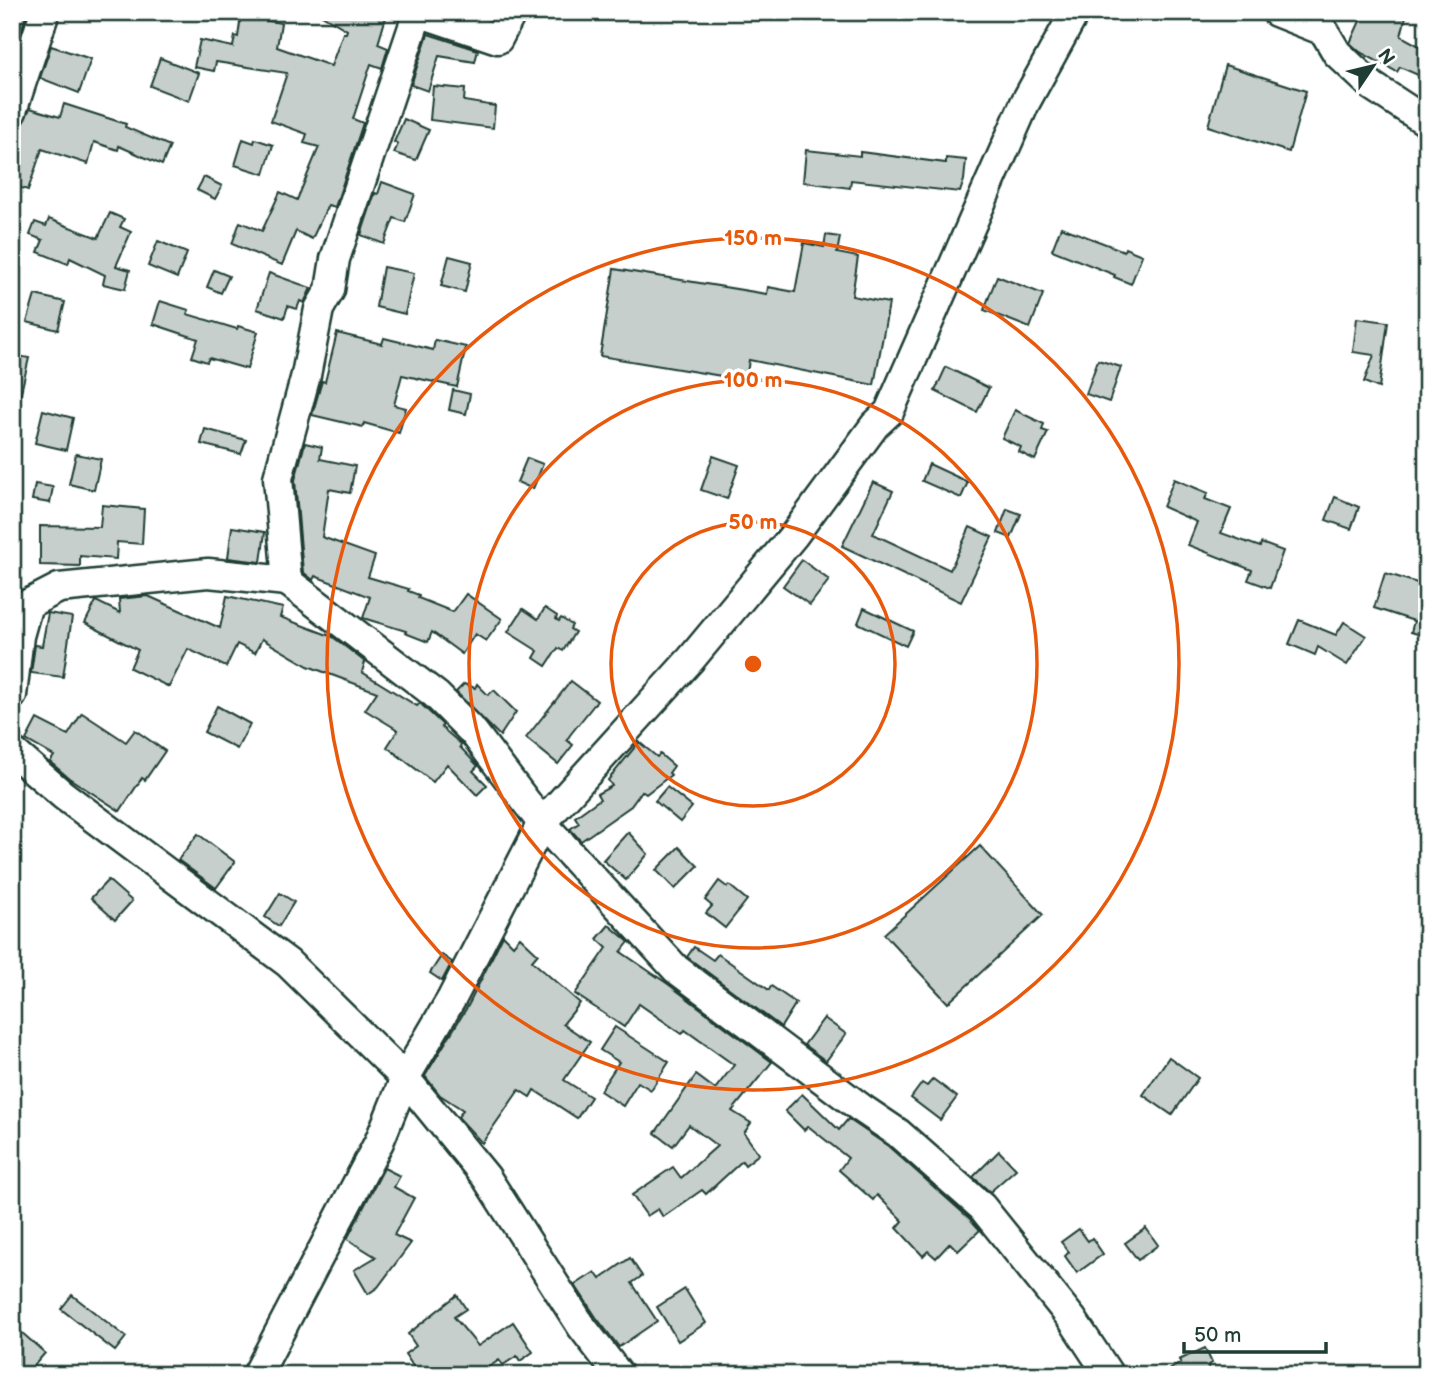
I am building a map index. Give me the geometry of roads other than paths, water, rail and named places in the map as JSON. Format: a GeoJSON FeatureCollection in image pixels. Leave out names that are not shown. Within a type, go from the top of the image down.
{"type":"FeatureCollection","features":[{"type":"Feature","properties":{"kind":"street"},"geometry":{"type":"LineString","coordinates":[[12,110],[45,12]]}},
{"type":"Feature","properties":{"kind":"street"},"geometry":{"type":"LineString","coordinates":[[287,581],[278,478],[306,375],[319,309],[330,290],[335,259],[418,12],[498,39],[512,12]]}},
{"type":"Feature","properties":{"kind":"street"},"geometry":{"type":"LineString","coordinates":[[257,1375],[379,1142],[405,1078],[452,998],[542,823],[691,659],[794,534],[875,425],[889,412],[1025,103],[1075,12]]}},
{"type":"Feature","properties":{"kind":"street"},"geometry":{"type":"LineString","coordinates":[[1276,12],[1324,31],[1337,53],[1372,86],[1427,122]]}},
{"type":"Feature","properties":{"kind":"street"},"geometry":{"type":"LineString","coordinates":[[12,695],[19,636],[28,604],[59,588],[208,573],[287,581],[436,695],[474,733],[542,823],[676,969],[898,1133],[982,1208],[1072,1319],[1109,1375]]}},
{"type":"Feature","properties":{"kind":"street"},"geometry":{"type":"LineString","coordinates":[[12,751],[63,794],[288,963],[405,1078],[486,1177],[582,1327],[619,1375]]}}]}
